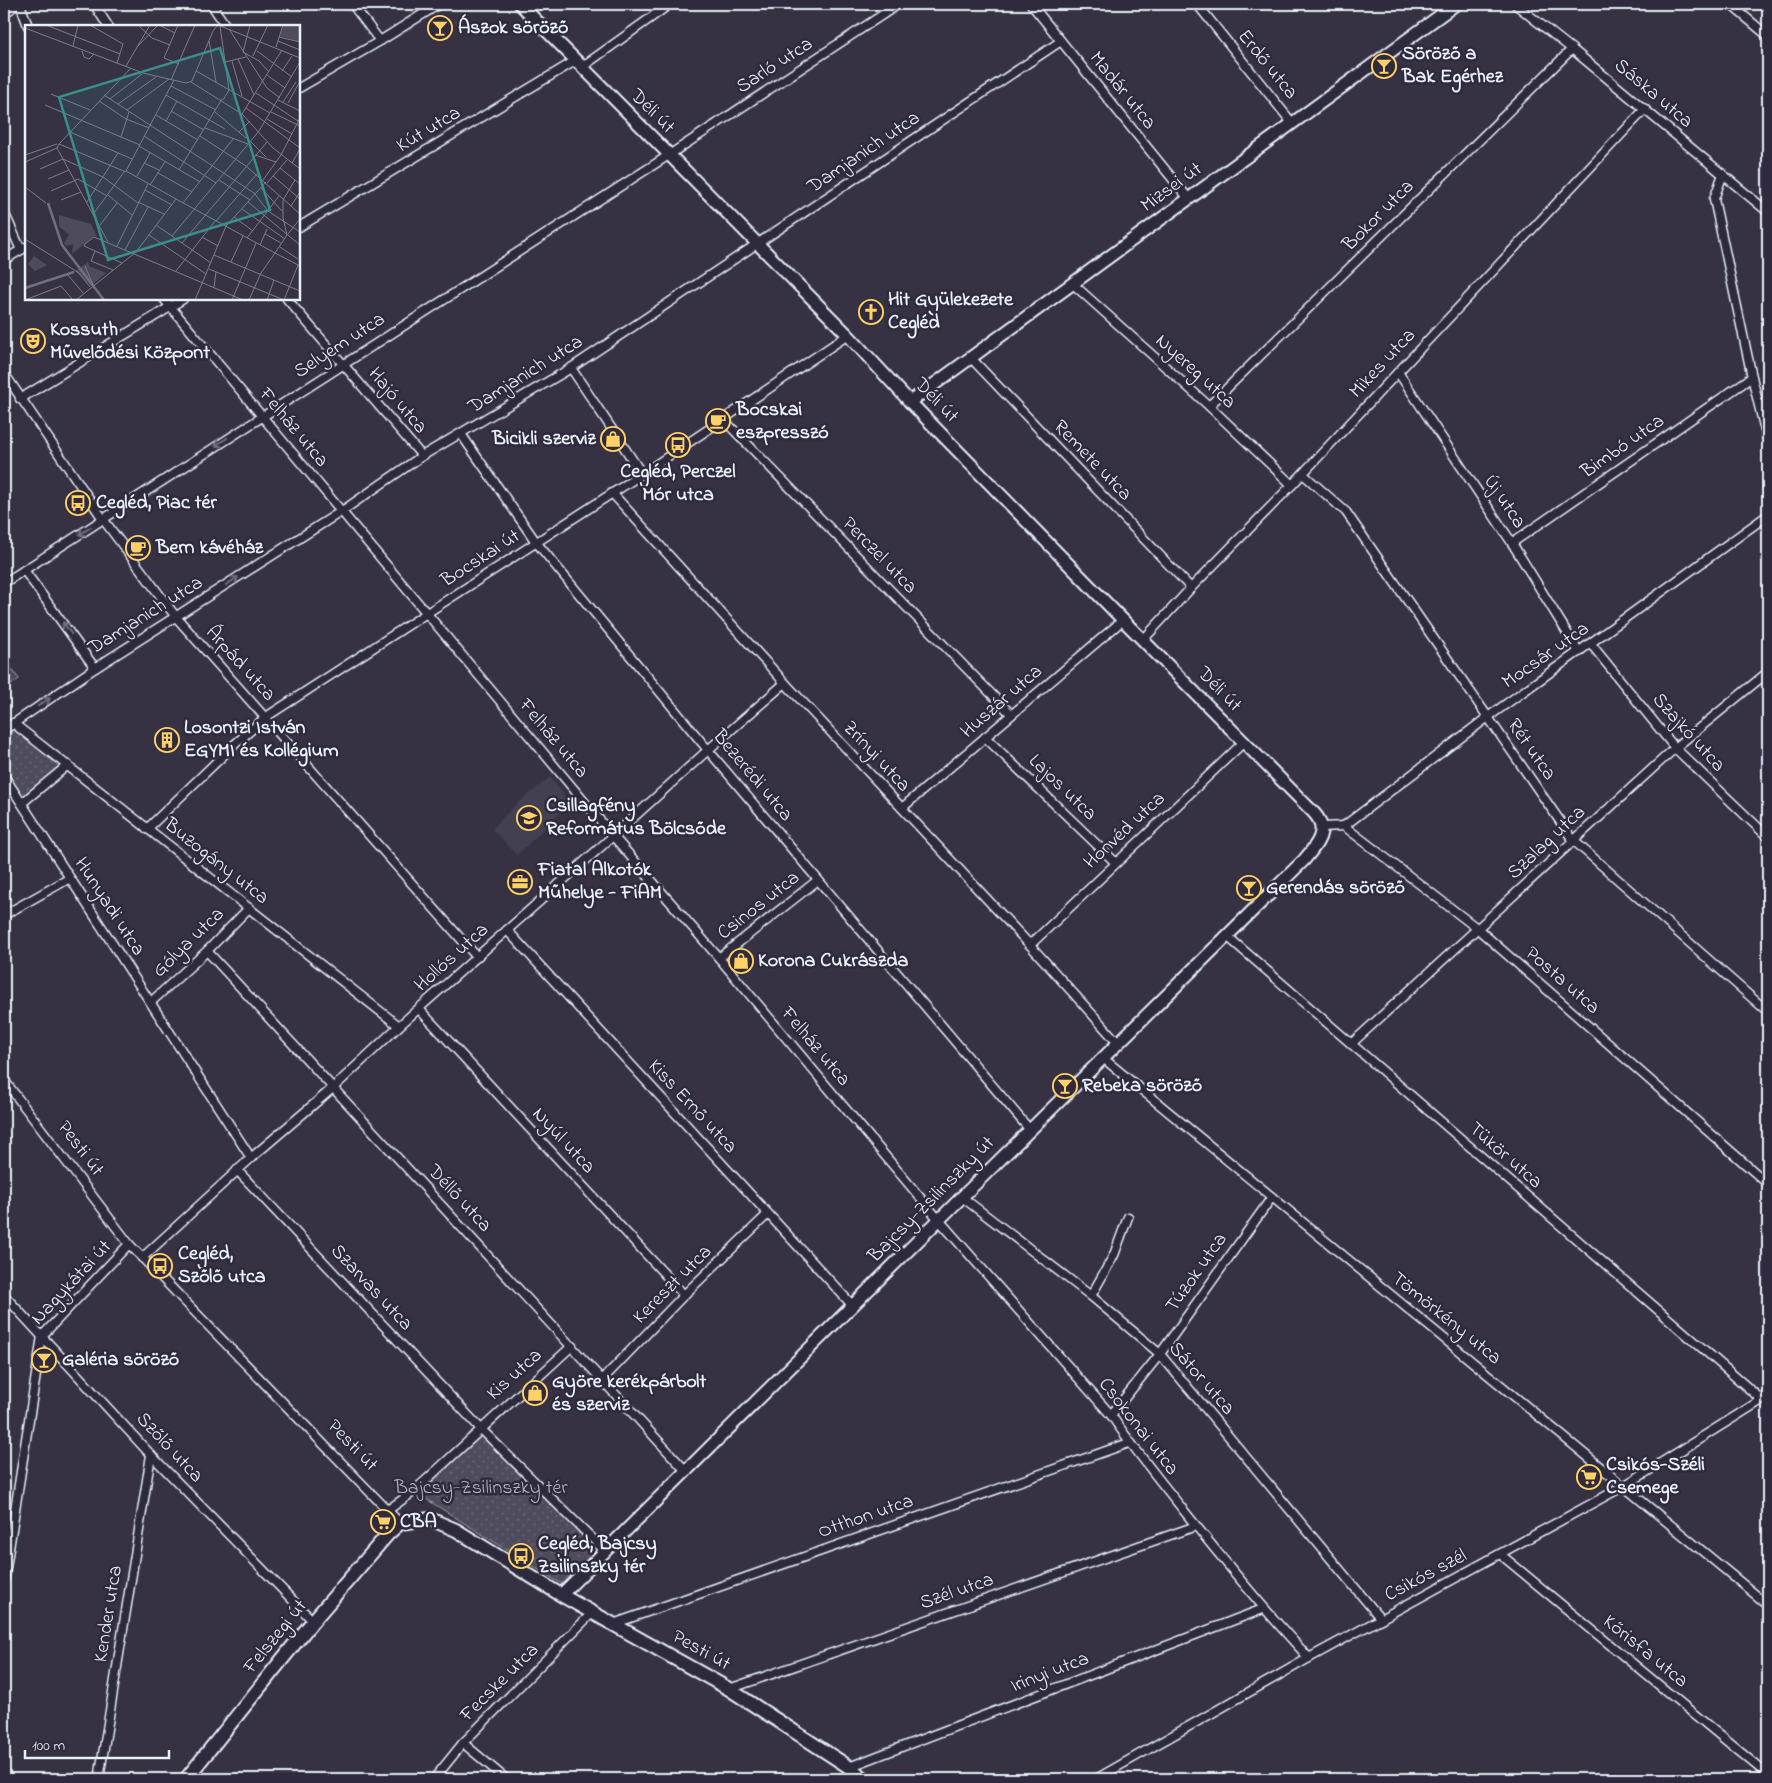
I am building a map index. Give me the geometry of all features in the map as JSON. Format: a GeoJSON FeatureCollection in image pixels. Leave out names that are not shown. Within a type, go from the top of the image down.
{"type":"FeatureCollection","features":[{"type":"Feature","properties":{"kind":"main road","name":"Déli út"},"geometry":{"type":"LineString","coordinates":[[520,4],[848,335],[910,402],[1319,818],[1322,828]]}},
{"type":"Feature","properties":{"kind":"main road","name":"Mizsei út"},"geometry":{"type":"LineString","coordinates":[[910,402],[1456,4]]}},
{"type":"Feature","properties":{"kind":"main road","name":"Bajcsy-Zsilinszky út"},"geometry":{"type":"LineString","coordinates":[[561,1595],[962,1196],[1304,860],[1320,838],[1322,828]]}},
{"type":"Feature","properties":{"kind":"main road","name":"Pesti út"},"geometry":{"type":"LineString","coordinates":[[400,1523],[430,1519],[456,1530],[561,1595],[729,1688],[865,1779]]}},
{"type":"Feature","properties":{"kind":"main road","name":"Felszegi út"},"geometry":{"type":"LineString","coordinates":[[186,1779],[313,1621],[388,1534],[400,1523]]}},
{"type":"Feature","properties":{"kind":"street"},"geometry":{"type":"LineString","coordinates":[[4,14],[19,4],[28,25]]}},
{"type":"Feature","properties":{"kind":"street"},"geometry":{"type":"LineString","coordinates":[[94,4],[107,25]]}},
{"type":"Feature","properties":{"kind":"street"},"geometry":{"type":"LineString","coordinates":[[211,4],[225,25]]}},
{"type":"Feature","properties":{"kind":"street"},"geometry":{"type":"LineString","coordinates":[[352,4],[380,41]]}},
{"type":"Feature","properties":{"kind":"street"},"geometry":{"type":"LineString","coordinates":[[300,87],[439,4]]}},
{"type":"Feature","properties":{"kind":"street","name":"Kút utca"},"geometry":{"type":"LineString","coordinates":[[300,226],[578,64],[670,4]]}},
{"type":"Feature","properties":{"kind":"street","name":"Sarló utca"},"geometry":{"type":"LineString","coordinates":[[668,154],[899,4]]}},
{"type":"Feature","properties":{"kind":"street","name":"Madár utca"},"geometry":{"type":"LineString","coordinates":[[1030,4],[1189,199]]}},
{"type":"Feature","properties":{"kind":"street","name":"Erdő utca"},"geometry":{"type":"LineString","coordinates":[[1197,4],[1293,124]]}},
{"type":"Feature","properties":{"kind":"street","name":"Sáska utca"},"geometry":{"type":"LineString","coordinates":[[1515,4],[1768,212]]}},
{"type":"Feature","properties":{"kind":"street"},"geometry":{"type":"LineString","coordinates":[[1730,4],[1768,36]]}},
{"type":"Feature","properties":{"kind":"street","name":"Damjanich utca"},"geometry":{"type":"LineString","coordinates":[[4,730],[96,668],[342,511],[422,456],[571,368],[1061,41]]}},
{"type":"Feature","properties":{"kind":"street","name":"Bokor utca"},"geometry":{"type":"LineString","coordinates":[[1209,406],[1572,49]]}},
{"type":"Feature","properties":{"kind":"street","name":"Mikes utca"},"geometry":{"type":"LineString","coordinates":[[1143,640],[1191,588],[1292,486],[1645,109]]}},
{"type":"Feature","properties":{"kind":"street","name":"Selyem utca"},"geometry":{"type":"LineString","coordinates":[[4,583],[668,154]]}},
{"type":"Feature","properties":{"kind":"street"},"geometry":{"type":"LineString","coordinates":[[1723,174],[1714,199],[1768,444]]}},
{"type":"Feature","properties":{"kind":"street"},"geometry":{"type":"LineString","coordinates":[[4,212],[24,248],[4,260]]}},
{"type":"Feature","properties":{"kind":"street","name":"Nyereg utca"},"geometry":{"type":"LineString","coordinates":[[1073,284],[1209,406],[1292,486]]}},
{"type":"Feature","properties":{"kind":"street","name":"Felház utca"},"geometry":{"type":"LineString","coordinates":[[165,300],[426,614],[939,1220]]}},
{"type":"Feature","properties":{"kind":"street"},"geometry":{"type":"LineString","coordinates":[[20,399],[181,300]]}},
{"type":"Feature","properties":{"kind":"street","name":"Hajó utca"},"geometry":{"type":"LineString","coordinates":[[288,300],[422,456]]}},
{"type":"Feature","properties":{"kind":"street","name":"Bocskai út"},"geometry":{"type":"LineString","coordinates":[[147,829],[234,745],[266,717],[612,494],[848,335]]}},
{"type":"Feature","properties":{"kind":"street","name":"Remete utca"},"geometry":{"type":"LineString","coordinates":[[970,357],[1191,588]]}},
{"type":"Feature","properties":{"kind":"street"},"geometry":{"type":"LineString","coordinates":[[571,368],[642,474]]}},
{"type":"Feature","properties":{"kind":"street","name":"Új utca"},"geometry":{"type":"LineString","coordinates":[[1398,372],[1512,543],[1579,652]]}},
{"type":"Feature","properties":{"kind":"street","name":"Árpád utca"},"geometry":{"type":"LineString","coordinates":[[4,373],[104,519],[176,617],[477,957]]}},
{"type":"Feature","properties":{"kind":"street","name":"Bimbó utca"},"geometry":{"type":"LineString","coordinates":[[1512,543],[1752,377]]}},
{"type":"Feature","properties":{"kind":"street","name":"Perczel utca"},"geometry":{"type":"LineString","coordinates":[[724,420],[1011,714]]}},
{"type":"Feature","properties":{"kind":"street","name":"Bezerédi utca"},"geometry":{"type":"LineString","coordinates":[[461,434],[536,542],[708,750],[1030,1130]]}},
{"type":"Feature","properties":{"kind":"street","name":"Rét utca"},"geometry":{"type":"LineString","coordinates":[[1303,474],[1346,512],[1573,840],[1768,1012]]}},
{"type":"Feature","properties":{"kind":"street","name":"Zrínyi utca"},"geometry":{"type":"LineString","coordinates":[[612,494],[785,684],[1030,945],[1118,1043]]}},
{"type":"Feature","properties":{"kind":"street","name":"Mocsár utca"},"geometry":{"type":"LineString","coordinates":[[1344,826],[1488,717],[1768,515]]}},
{"type":"Feature","properties":{"kind":"street"},"geometry":{"type":"LineString","coordinates":[[24,570],[96,668]]}},
{"type":"Feature","properties":{"kind":"street","name":"Huszár utca"},"geometry":{"type":"LineString","coordinates":[[902,808],[1123,620]]}},
{"type":"Feature","properties":{"kind":"street","name":"Szajkó utca"},"geometry":{"type":"LineString","coordinates":[[1591,644],[1676,748],[1768,837]]}},
{"type":"Feature","properties":{"kind":"street","name":"Szalag utca"},"geometry":{"type":"LineString","coordinates":[[1351,1044],[1676,748],[1768,672]]}},
{"type":"Feature","properties":{"kind":"street","name":"Hollós utca"},"geometry":{"type":"LineString","coordinates":[[142,1258],[251,1158],[334,1087],[399,1026],[708,750],[785,684]]}},
{"type":"Feature","properties":{"kind":"street","name":"Buzogány utca"},"geometry":{"type":"LineString","coordinates":[[13,723],[399,1026]]}},
{"type":"Feature","properties":{"kind":"street","name":"Lajos utca"},"geometry":{"type":"LineString","coordinates":[[986,737],[1115,862]]}},
{"type":"Feature","properties":{"kind":"street","name":"Honvéd utca"},"geometry":{"type":"LineString","coordinates":[[1030,945],[1115,862],[1244,742]]}},
{"type":"Feature","properties":{"kind":"street"},"geometry":{"type":"LineString","coordinates":[[22,803],[68,765]]}},
{"type":"Feature","properties":{"kind":"street","name":"Hunyadi utca"},"geometry":{"type":"LineString","coordinates":[[4,776],[251,1158]]}},
{"type":"Feature","properties":{"kind":"street"},"geometry":{"type":"LineString","coordinates":[[1322,828],[1344,826]]}},
{"type":"Feature","properties":{"kind":"street","name":"Posta utca"},"geometry":{"type":"LineString","coordinates":[[1344,826],[1478,929],[1768,1184]]}},
{"type":"Feature","properties":{"kind":"street"},"geometry":{"type":"LineString","coordinates":[[4,915],[70,878]]}},
{"type":"Feature","properties":{"kind":"street","name":"Csinos utca"},"geometry":{"type":"LineString","coordinates":[[719,958],[818,880]]}},
{"type":"Feature","properties":{"kind":"street","name":"Gólya utca"},"geometry":{"type":"LineString","coordinates":[[151,1002],[207,951],[249,908]]}},
{"type":"Feature","properties":{"kind":"street","name":"Kiss Ernő utca"},"geometry":{"type":"LineString","coordinates":[[507,930],[853,1306]]}},
{"type":"Feature","properties":{"kind":"street","name":"Tükör utca"},"geometry":{"type":"LineString","coordinates":[[1227,936],[1765,1398]]}},
{"type":"Feature","properties":{"kind":"street","name":"Déllő utca"},"geometry":{"type":"LineString","coordinates":[[207,951],[686,1471]]}},
{"type":"Feature","properties":{"kind":"street","name":"Nyúl utca"},"geometry":{"type":"LineString","coordinates":[[419,1009],[684,1295]]}},
{"type":"Feature","properties":{"kind":"street","name":"Tömörkény utca"},"geometry":{"type":"LineString","coordinates":[[1103,1058],[1768,1605]]}},
{"type":"Feature","properties":{"kind":"street","name":"Pesti út"},"geometry":{"type":"LineString","coordinates":[[4,1080],[129,1244],[400,1523]]}},
{"type":"Feature","properties":{"kind":"street","name":"Szarvas utca"},"geometry":{"type":"LineString","coordinates":[[238,1170],[481,1429]]}},
{"type":"Feature","properties":{"kind":"street","name":"Sátor utca"},"geometry":{"type":"LineString","coordinates":[[962,1196],[1092,1296],[1160,1354],[1380,1619]]}},
{"type":"Feature","properties":{"kind":"street","name":"Túzok utca"},"geometry":{"type":"LineString","coordinates":[[1111,1415],[1160,1354],[1272,1197]]}},
{"type":"Feature","properties":{"kind":"street","name":"Kereszt utca"},"geometry":{"type":"LineString","coordinates":[[602,1380],[684,1295],[768,1214]]}},
{"type":"Feature","properties":{"kind":"street"},"geometry":{"type":"LineString","coordinates":[[1092,1296],[1114,1255],[1128,1217]]}},
{"type":"Feature","properties":{"kind":"street","name":"Csokonai utca"},"geometry":{"type":"LineString","coordinates":[[939,1220],[1111,1415],[1130,1443],[1263,1609],[1309,1658]]}},
{"type":"Feature","properties":{"kind":"street","name":"Nagykátai út"},"geometry":{"type":"LineString","coordinates":[[4,1581],[42,1336],[129,1244]]}},
{"type":"Feature","properties":{"kind":"street","name":"Szőlő utca"},"geometry":{"type":"LineString","coordinates":[[4,1295],[152,1455],[313,1621]]}},
{"type":"Feature","properties":{"kind":"street","name":"Kis utca"},"geometry":{"type":"LineString","coordinates":[[481,1429],[572,1346]]}},
{"type":"Feature","properties":{"kind":"street","name":"Csikós szél"},"geometry":{"type":"LineString","coordinates":[[1096,1779],[1309,1658],[1624,1486],[1765,1398]]}},
{"type":"Feature","properties":{"kind":"street"},"geometry":{"type":"LineString","coordinates":[[388,1510],[413,1492],[481,1429],[605,1551]]}},
{"type":"Feature","properties":{"kind":"street","name":"Otthon utca"},"geometry":{"type":"LineString","coordinates":[[613,1624],[1130,1443]]}},
{"type":"Feature","properties":{"kind":"street","name":"Kender utca"},"geometry":{"type":"LineString","coordinates":[[99,1779],[152,1455]]}},
{"type":"Feature","properties":{"kind":"street","name":"Szél utca"},"geometry":{"type":"LineString","coordinates":[[729,1688],[1196,1526]]}},
{"type":"Feature","properties":{"kind":"street","name":"Kőrisfa utca"},"geometry":{"type":"LineString","coordinates":[[1500,1554],[1768,1775]]}},
{"type":"Feature","properties":{"kind":"street","name":"Irinyi utca"},"geometry":{"type":"LineString","coordinates":[[848,1767],[1263,1609]]}},
{"type":"Feature","properties":{"kind":"street","name":"Fecske utca"},"geometry":{"type":"LineString","coordinates":[[434,1779],[463,1743],[593,1612]]}},
{"type":"Feature","properties":{"kind":"street"},"geometry":{"type":"LineString","coordinates":[[463,1743],[506,1779]]}},
{"type":"Feature","properties":{"kind":"shaded area"},"geometry":{"type":"Polygon","coordinates":[[[464,15],[470,25],[461,31],[455,21],[464,15]]]}},
{"type":"Feature","properties":{"kind":"shaded area","name":"Csillagfény Református Bölcsőde"},"geometry":{"type":"Polygon","coordinates":[[[550,777],[570,803],[517,855],[492,829],[514,806],[550,777]]]}},
{"type":"Feature","properties":{"kind":"green space"},"geometry":{"type":"Polygon","coordinates":[[[4,658],[19,679],[4,690],[4,658]]]}},
{"type":"Feature","properties":{"kind":"green space"},"geometry":{"type":"Polygon","coordinates":[[[13,723],[68,765],[22,803],[4,776],[4,730],[13,723]]]}},
{"type":"Feature","properties":{"kind":"green space","name":"Bajcsy-Zsilinszky tér"},"geometry":{"type":"Polygon","coordinates":[[[480,1433],[605,1551],[568,1588],[418,1494],[480,1433]]]}},
{"type":"Feature","properties":{"kind":"place","name":"Ászok söröző"},"geometry":{"type":"Point","coordinates":[440,28]}},
{"type":"Feature","properties":{"kind":"place","name":"Söröző a Bak Egérhez"},"geometry":{"type":"Point","coordinates":[1384,66]}},
{"type":"Feature","properties":{"kind":"place","name":"Hit Gyülekezete Cegléd"},"geometry":{"type":"Point","coordinates":[871,312]}},
{"type":"Feature","properties":{"kind":"place","name":"Kossuth Művelődési Központ"},"geometry":{"type":"Point","coordinates":[33,341]}},
{"type":"Feature","properties":{"kind":"place","name":"Bocskai eszpresszó"},"geometry":{"type":"Point","coordinates":[718,421]}},
{"type":"Feature","properties":{"kind":"place","name":"Bicikli szerviz"},"geometry":{"type":"Point","coordinates":[613,439]}},
{"type":"Feature","properties":{"kind":"place","name":"Cegléd, Perczel Mór utca"},"geometry":{"type":"Point","coordinates":[678,445]}},
{"type":"Feature","properties":{"kind":"place","name":"Cegléd, Piac tér"},"geometry":{"type":"Point","coordinates":[78,503]}},
{"type":"Feature","properties":{"kind":"place","name":"Bern kávéház"},"geometry":{"type":"Point","coordinates":[138,548]}},
{"type":"Feature","properties":{"kind":"place","name":"Losontzi István EGYMI és Kollégium"},"geometry":{"type":"Point","coordinates":[167,740]}},
{"type":"Feature","properties":{"kind":"place","name":"Csillagfény Református Bölcsőde"},"geometry":{"type":"Point","coordinates":[529,818]}},
{"type":"Feature","properties":{"kind":"place","name":"Fiatal Alkotók Műhelye - FiAM"},"geometry":{"type":"Point","coordinates":[520,882]}},
{"type":"Feature","properties":{"kind":"place","name":"Gerendás söröző"},"geometry":{"type":"Point","coordinates":[1249,888]}},
{"type":"Feature","properties":{"kind":"place","name":"Korona Cukrászda"},"geometry":{"type":"Point","coordinates":[741,961]}},
{"type":"Feature","properties":{"kind":"place","name":"Rebeka söröző"},"geometry":{"type":"Point","coordinates":[1065,1086]}},
{"type":"Feature","properties":{"kind":"place","name":"Cegléd, Szőlő utca"},"geometry":{"type":"Point","coordinates":[160,1266]}},
{"type":"Feature","properties":{"kind":"place","name":"Galéria söröző"},"geometry":{"type":"Point","coordinates":[44,1360]}},
{"type":"Feature","properties":{"kind":"place","name":"Györe kerékpárbolt és szerviz"},"geometry":{"type":"Point","coordinates":[535,1393]}},
{"type":"Feature","properties":{"kind":"place","name":"Csikós-Széli Csemege"},"geometry":{"type":"Point","coordinates":[1589,1477]}},
{"type":"Feature","properties":{"kind":"place","name":"CBA"},"geometry":{"type":"Point","coordinates":[383,1522]}},
{"type":"Feature","properties":{"kind":"place","name":"Cegléd, Bajcsy Zsilinszky tér"},"geometry":{"type":"Point","coordinates":[521,1556]}}]}
